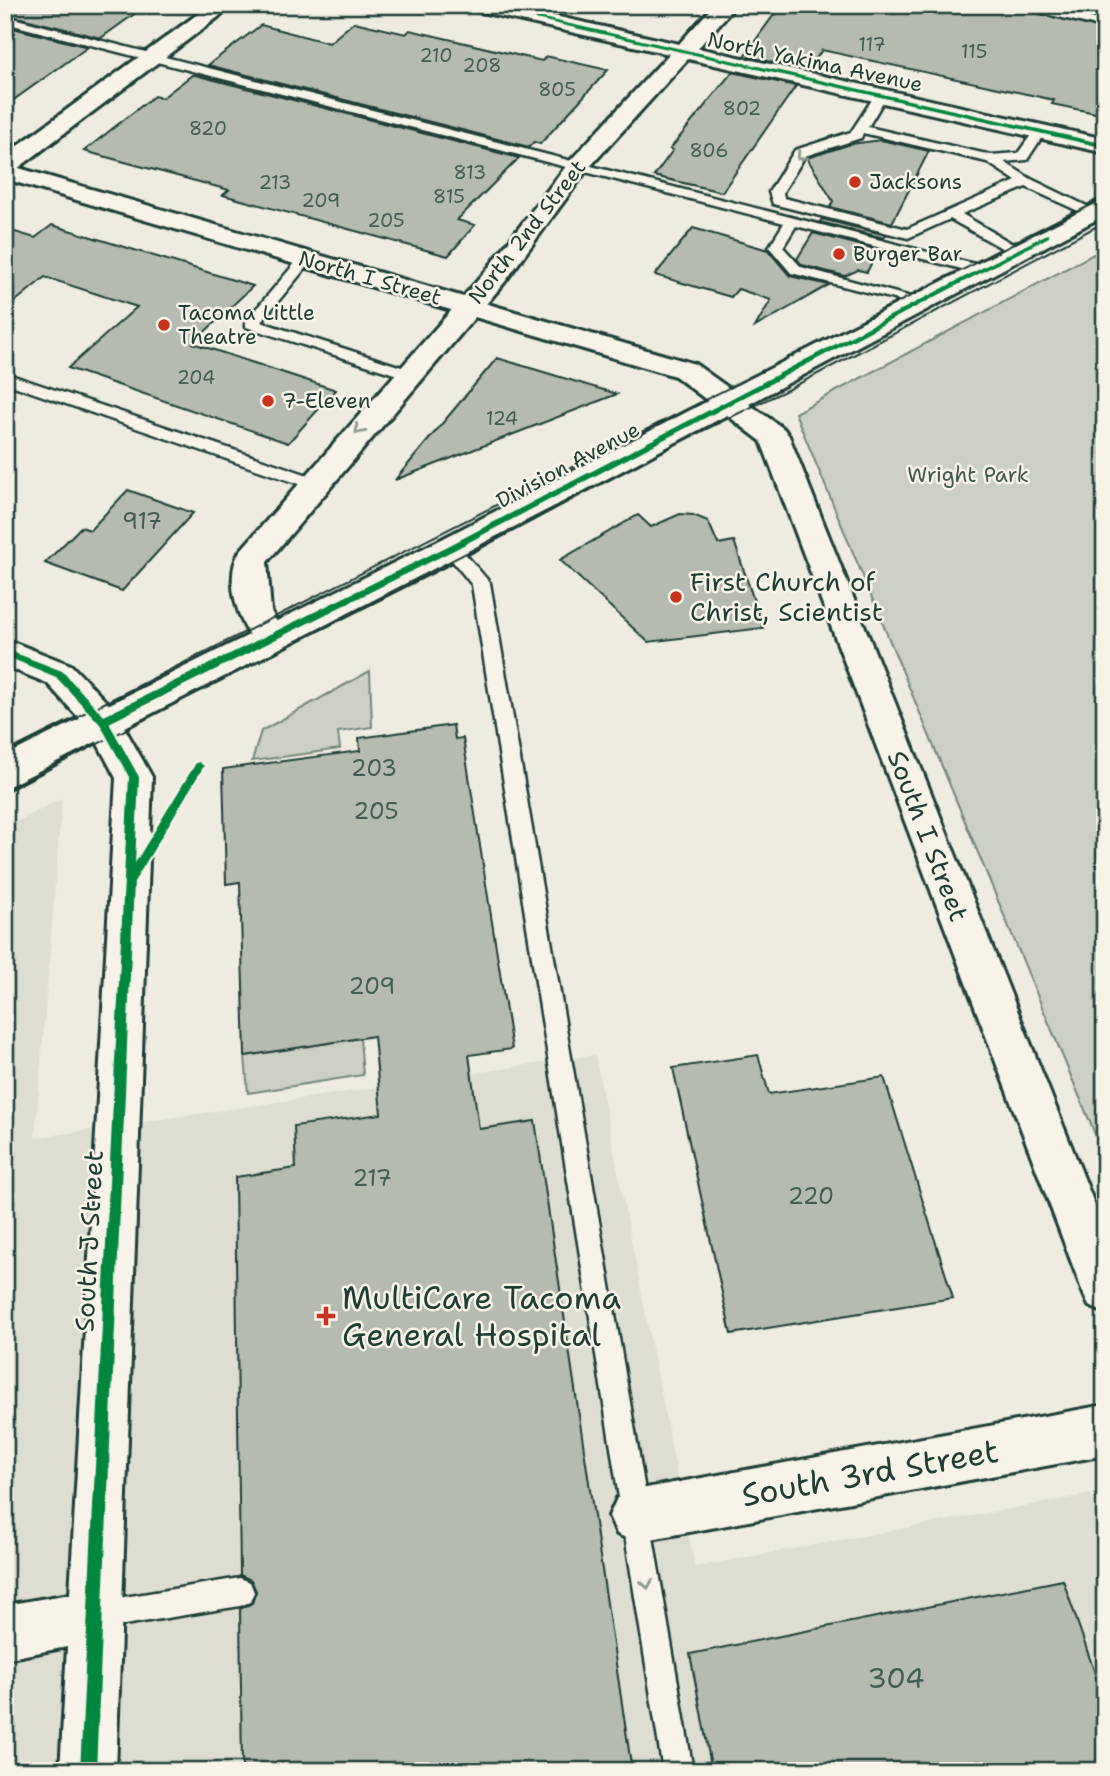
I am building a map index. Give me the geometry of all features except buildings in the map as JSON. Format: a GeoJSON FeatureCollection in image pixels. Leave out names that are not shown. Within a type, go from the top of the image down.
{"type":"FeatureCollection","features":[{"type":"Feature","properties":{"kind":"street"},"geometry":{"type":"LineString","coordinates":[[5,169],[224,5]]}},
{"type":"Feature","properties":{"kind":"street","name":"North Yakima Avenue"},"geometry":{"type":"LineString","coordinates":[[477,5],[1105,146]]}},
{"type":"Feature","properties":{"kind":"street","name":"North 2nd Street"},"geometry":{"type":"LineString","coordinates":[[268,638],[258,625],[249,591],[251,559],[408,374],[470,306],[578,166],[726,5]]}},
{"type":"Feature","properties":{"kind":"street","name":"North I Street"},"geometry":{"type":"LineString","coordinates":[[5,169],[685,370],[727,401]]}},
{"type":"Feature","properties":{"kind":"street","name":"Division Avenue"},"geometry":{"type":"LineString","coordinates":[[5,773],[103,721],[451,548],[727,401],[774,380],[1098,209]]}},
{"type":"Feature","properties":{"kind":"street","name":"South I Street"},"geometry":{"type":"LineString","coordinates":[[727,401],[774,436],[1105,1290]]}},
{"type":"Feature","properties":{"kind":"street","name":"South J Street"},"geometry":{"type":"LineString","coordinates":[[5,652],[59,674],[103,721],[134,777],[88,1771]]}},
{"type":"Feature","properties":{"kind":"street","name":"South 3rd Street"},"geometry":{"type":"LineString","coordinates":[[635,1516],[1105,1430]]}},
{"type":"Feature","properties":{"kind":"street"},"geometry":{"type":"LineString","coordinates":[[5,1632],[94,1616]]}},
{"type":"Feature","properties":{"kind":"lane"},"geometry":{"type":"LineString","coordinates":[[1013,5],[1105,25]]}},
{"type":"Feature","properties":{"kind":"lane"},"geometry":{"type":"LineString","coordinates":[[5,19],[981,270]]}},
{"type":"Feature","properties":{"kind":"lane"},"geometry":{"type":"LineString","coordinates":[[881,96],[856,135],[800,153],[776,192],[778,201],[908,234],[1026,182]]}},
{"type":"Feature","properties":{"kind":"lane"},"geometry":{"type":"LineString","coordinates":[[861,129],[991,159],[1022,157],[1040,131]]}},
{"type":"Feature","properties":{"kind":"lane"},"geometry":{"type":"LineString","coordinates":[[991,159],[1026,182],[1098,209]]}},
{"type":"Feature","properties":{"kind":"lane"},"geometry":{"type":"LineString","coordinates":[[951,214],[1017,252]]}},
{"type":"Feature","properties":{"kind":"lane"},"geometry":{"type":"LineString","coordinates":[[792,221],[776,247],[796,270],[922,302]]}},
{"type":"Feature","properties":{"kind":"lane"},"geometry":{"type":"LineString","coordinates":[[306,259],[251,324],[408,374]]}},
{"type":"Feature","properties":{"kind":"lane"},"geometry":{"type":"LineString","coordinates":[[5,378],[314,483]]}},
{"type":"Feature","properties":{"kind":"lane"},"geometry":{"type":"LineString","coordinates":[[451,548],[481,583],[678,1771]]}},
{"type":"Feature","properties":{"kind":"lane"},"geometry":{"type":"LineString","coordinates":[[94,1616],[240,1592]]}},
{"type":"Feature","properties":{"kind":"shaded area","name":"MultiCare Tacoma General Hospital"},"geometry":{"type":"Polygon","coordinates":[[[62,798],[35,1138],[595,1055],[695,1567],[1091,1494],[1105,1533],[1105,1771],[5,1771],[5,828],[62,798]]]}},
{"type":"Feature","properties":{"kind":"green space","name":"Wright Park"},"geometry":{"type":"Polygon","coordinates":[[[1105,248],[1105,1158],[795,413],[1105,248]]]}},
{"type":"Feature","properties":{"kind":"green space"},"geometry":{"type":"Polygon","coordinates":[[[370,671],[372,727],[338,732],[340,749],[252,761],[261,731],[370,671]]]}},
{"type":"Feature","properties":{"kind":"green space"},"geometry":{"type":"Polygon","coordinates":[[[360,1038],[363,1075],[248,1093],[245,1056],[360,1038]]]}},
{"type":"Feature","properties":{"kind":"tram line"},"geometry":{"type":"LineString","coordinates":[[5,753],[1105,198]]}},
{"type":"Feature","properties":{"kind":"tram line"},"geometry":{"type":"LineString","coordinates":[[5,792],[688,438],[791,388],[1105,222]]}},
{"type":"Feature","properties":{"kind":"cycle path"},"geometry":{"type":"LineString","coordinates":[[477,5],[1105,146]]}},
{"type":"Feature","properties":{"kind":"cycle path"},"geometry":{"type":"LineString","coordinates":[[103,721],[451,548],[1047,236]]}},
{"type":"Feature","properties":{"kind":"cycle path"},"geometry":{"type":"LineString","coordinates":[[5,652],[59,674],[103,721],[134,777],[88,1771]]}},
{"type":"Feature","properties":{"kind":"cycle path"},"geometry":{"type":"LineString","coordinates":[[131,879],[199,766]]}},
{"type":"Feature","properties":{"kind":"place","name":"Jacksons"},"geometry":{"type":"Point","coordinates":[855,182]}},
{"type":"Feature","properties":{"kind":"place","name":"Burger Bar"},"geometry":{"type":"Point","coordinates":[839,254]}},
{"type":"Feature","properties":{"kind":"place","name":"Tacoma Little Theatre"},"geometry":{"type":"Point","coordinates":[164,325]}},
{"type":"Feature","properties":{"kind":"place","name":"7-Eleven"},"geometry":{"type":"Point","coordinates":[268,401]}},
{"type":"Feature","properties":{"kind":"place","name":"First Church of Christ, Scientist"},"geometry":{"type":"Point","coordinates":[676,597]}},
{"type":"Feature","properties":{"kind":"place","name":"MultiCare Tacoma General Hospital"},"geometry":{"type":"Point","coordinates":[326,1316]}}]}
